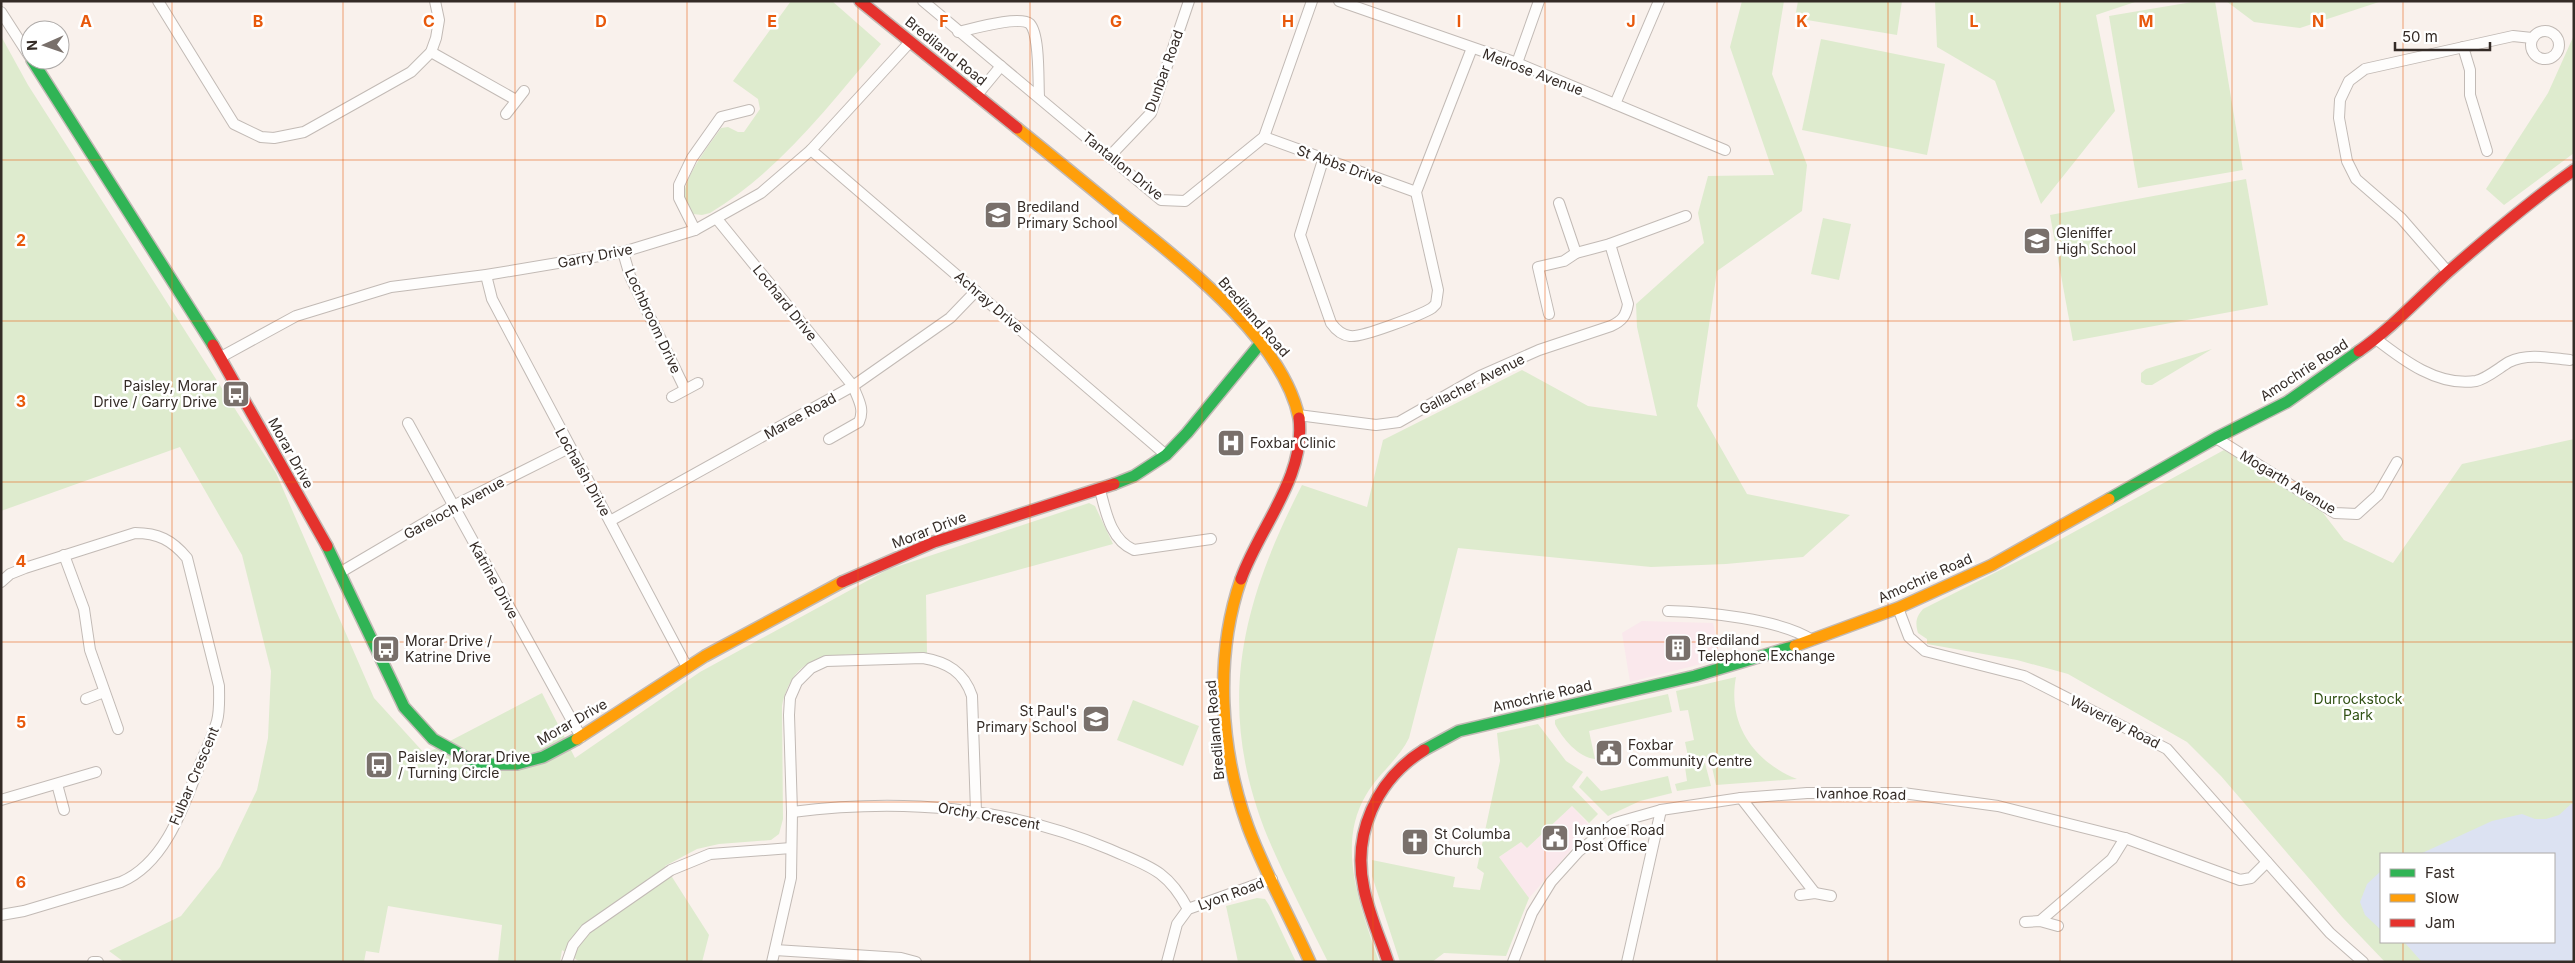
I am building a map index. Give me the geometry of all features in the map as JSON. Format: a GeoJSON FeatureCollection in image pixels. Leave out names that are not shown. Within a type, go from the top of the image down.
{"type":"FeatureCollection","features":[{"type":"Feature","properties":{"kind":"street"},"geometry":{"type":"LineString","coordinates":[[158,1],[234,124],[261,137],[289,137],[304,132],[411,72],[431,52],[439,20],[436,1]]}},
{"type":"Feature","properties":{"kind":"street","name":"Brediland Road"},"geometry":{"type":"LineString","coordinates":[[860,1],[1198,277],[1260,344],[1289,385],[1298,416],[1300,433],[1296,464],[1249,559],[1234,605],[1225,652],[1225,701],[1232,775],[1248,824],[1310,962]]}},
{"type":"Feature","properties":{"kind":"street","name":"Tantallon Drive"},"geometry":{"type":"LineString","coordinates":[[923,1],[958,32],[1039,96],[1160,200],[1185,201],[1264,136]]}},
{"type":"Feature","properties":{"kind":"street","name":"Dunbar Road"},"geometry":{"type":"LineString","coordinates":[[1109,158],[1151,113],[1189,1]]}},
{"type":"Feature","properties":{"kind":"street"},"geometry":{"type":"LineString","coordinates":[[1264,136],[1312,1]]}},
{"type":"Feature","properties":{"kind":"street","name":"Melrose Avenue"},"geometry":{"type":"LineString","coordinates":[[1339,1],[1517,63],[1725,150]]}},
{"type":"Feature","properties":{"kind":"street"},"geometry":{"type":"LineString","coordinates":[[1517,63],[1539,1]]}},
{"type":"Feature","properties":{"kind":"street"},"geometry":{"type":"LineString","coordinates":[[1615,104],[1659,1]]}},
{"type":"Feature","properties":{"kind":"street","name":"Morar Drive"},"geometry":{"type":"LineString","coordinates":[[1,12],[20,41]]}},
{"type":"Feature","properties":{"kind":"street"},"geometry":{"type":"LineString","coordinates":[[958,32],[1010,22],[1025,22],[1030,25],[1036,46],[1039,96]]}},
{"type":"Feature","properties":{"kind":"street"},"geometry":{"type":"LineString","coordinates":[[2448,272],[2401,218],[2356,179],[2347,161],[2341,132],[2340,100],[2349,81],[2365,69],[2513,36],[2532,38]]}},
{"type":"Feature","properties":{"kind":"street","name":"Garry Drive"},"geometry":{"type":"LineString","coordinates":[[221,357],[296,316],[391,287],[486,275],[623,252],[695,230],[761,193],[811,150],[910,42]]}},
{"type":"Feature","properties":{"kind":"street"},"geometry":{"type":"LineString","coordinates":[[2463,47],[2470,70],[2470,95],[2487,151]]}},
{"type":"Feature","properties":{"kind":"street"},"geometry":{"type":"LineString","coordinates":[[1323,160],[1300,235],[1331,323],[1342,334],[1358,336],[1428,311],[1436,304],[1438,290],[1416,192],[1472,48]]}},
{"type":"Feature","properties":{"kind":"street"},"geometry":{"type":"LineString","coordinates":[[431,52],[516,100]]}},
{"type":"Feature","properties":{"kind":"street"},"geometry":{"type":"LineString","coordinates":[[977,95],[1002,66]]}},
{"type":"Feature","properties":{"kind":"street","name":"Morar Drive"},"geometry":{"type":"LineString","coordinates":[[39,70],[221,357],[340,572],[404,707],[432,739],[478,764],[518,764],[543,757],[581,737],[687,667],[857,574],[934,542],[1100,490],[1134,476],[1166,455],[1187,433],[1260,344]]}},
{"type":"Feature","properties":{"kind":"street"},"geometry":{"type":"LineString","coordinates":[[506,114],[524,91]]}},
{"type":"Feature","properties":{"kind":"street"},"geometry":{"type":"LineString","coordinates":[[695,230],[679,198],[678,185],[692,158],[720,117],[748,110]]}},
{"type":"Feature","properties":{"kind":"street","name":"St Abbs Drive"},"geometry":{"type":"LineString","coordinates":[[1264,136],[1323,160],[1416,192]]}},
{"type":"Feature","properties":{"kind":"street","name":"Achray Drive"},"geometry":{"type":"LineString","coordinates":[[811,150],[1166,455]]}},
{"type":"Feature","properties":{"kind":"street","name":"Amochrie Road"},"geometry":{"type":"LineString","coordinates":[[1388,962],[1362,878],[1361,851],[1372,806],[1386,781],[1410,758],[1434,741],[1459,730],[1695,676],[1812,640],[1898,608],[1992,565],[2216,438],[2287,402],[2376,339],[2448,272],[2540,194],[2574,170]]}},
{"type":"Feature","properties":{"kind":"street"},"geometry":{"type":"LineString","coordinates":[[1559,203],[1576,252]]}},
{"type":"Feature","properties":{"kind":"street"},"geometry":{"type":"LineString","coordinates":[[1549,314],[1538,267],[1564,261],[1576,252],[1610,244],[1686,216]]}},
{"type":"Feature","properties":{"kind":"street","name":"Lochard Drive"},"geometry":{"type":"LineString","coordinates":[[717,219],[853,386],[863,410],[862,418],[859,422],[829,439]]}},
{"type":"Feature","properties":{"kind":"street","name":"Gallacher Avenue"},"geometry":{"type":"LineString","coordinates":[[1298,416],[1376,425],[1400,422],[1480,376],[1539,350],[1620,322],[1627,314],[1628,304],[1610,244]]}},
{"type":"Feature","properties":{"kind":"street","name":"Lochbroom Drive"},"geometry":{"type":"LineString","coordinates":[[623,252],[630,276],[685,389]]}},
{"type":"Feature","properties":{"kind":"street","name":"Lochalsh Drive"},"geometry":{"type":"LineString","coordinates":[[486,275],[492,299],[569,448],[687,667]]}},
{"type":"Feature","properties":{"kind":"street","name":"Maree Road"},"geometry":{"type":"LineString","coordinates":[[610,521],[853,386],[950,318],[976,291]]}},
{"type":"Feature","properties":{"kind":"street"},"geometry":{"type":"LineString","coordinates":[[2376,339],[2407,363],[2442,379],[2476,381],[2512,361],[2534,356],[2570,360]]}},
{"type":"Feature","properties":{"kind":"street","name":"Lochbroom Drive"},"geometry":{"type":"LineString","coordinates":[[672,397],[698,383]]}},
{"type":"Feature","properties":{"kind":"street","name":"Katrine Drive"},"geometry":{"type":"LineString","coordinates":[[408,424],[581,737]]}},
{"type":"Feature","properties":{"kind":"street","name":"Mogarth Avenue"},"geometry":{"type":"LineString","coordinates":[[2216,438],[2335,513],[2357,514],[2378,495],[2397,462]]}},
{"type":"Feature","properties":{"kind":"street","name":"Gareloch Avenue"},"geometry":{"type":"LineString","coordinates":[[340,572],[454,506],[569,448]]}},
{"type":"Feature","properties":{"kind":"street"},"geometry":{"type":"LineString","coordinates":[[1100,490],[1114,534],[1124,546],[1134,550],[1211,539]]}},
{"type":"Feature","properties":{"kind":"street","name":"Fulbar Crescent"},"geometry":{"type":"LineString","coordinates":[[1,915],[24,911],[121,882],[141,870],[163,844],[185,803],[217,720],[219,686],[187,558],[177,546],[165,538],[151,533],[135,533],[64,555]]}},
{"type":"Feature","properties":{"kind":"street"},"geometry":{"type":"LineString","coordinates":[[1,582],[10,574],[64,555],[84,609],[90,650],[118,729]]}},
{"type":"Feature","properties":{"kind":"street","name":"Waverley Road"},"geometry":{"type":"LineString","coordinates":[[1898,608],[1909,638],[1925,651],[2024,676],[2167,749],[2330,933],[2363,962]]}},
{"type":"Feature","properties":{"kind":"street"},"geometry":{"type":"LineString","coordinates":[[1668,611],[1737,618],[1801,633],[1812,640]]}},
{"type":"Feature","properties":{"kind":"street"},"geometry":{"type":"LineString","coordinates":[[772,962],[791,878],[792,812],[788,715],[790,698],[797,682],[804,673],[818,663],[830,660],[923,658],[936,660],[955,670],[969,686],[973,707],[976,811]]}},
{"type":"Feature","properties":{"kind":"street"},"geometry":{"type":"LineString","coordinates":[[86,699],[104,692]]}},
{"type":"Feature","properties":{"kind":"street"},"geometry":{"type":"LineString","coordinates":[[1,800],[96,772]]}},
{"type":"Feature","properties":{"kind":"street"},"geometry":{"type":"LineString","coordinates":[[57,784],[64,810]]}},
{"type":"Feature","properties":{"kind":"street","name":"Ivanhoe Road"},"geometry":{"type":"LineString","coordinates":[[1513,962],[1532,913],[1551,882],[1579,851],[1615,823],[1661,810],[1741,798],[1807,793],[1903,793],[1998,806],[2124,838],[2240,880],[2251,878],[2267,862]]}},
{"type":"Feature","properties":{"kind":"street"},"geometry":{"type":"LineString","coordinates":[[1741,798],[1815,893]]}},
{"type":"Feature","properties":{"kind":"street","name":"Orchy Crescent"},"geometry":{"type":"LineString","coordinates":[[792,812],[866,805],[926,806],[976,811],[1053,828],[1160,872],[1174,884],[1188,909]]}},
{"type":"Feature","properties":{"kind":"street"},"geometry":{"type":"LineString","coordinates":[[1627,962],[1661,810]]}},
{"type":"Feature","properties":{"kind":"street"},"geometry":{"type":"LineString","coordinates":[[2040,921],[2112,858],[2124,838]]}},
{"type":"Feature","properties":{"kind":"street"},"geometry":{"type":"LineString","coordinates":[[568,962],[573,945],[586,929],[671,870],[710,854],[792,848]]}},
{"type":"Feature","properties":{"kind":"street","name":"Lyon Road"},"geometry":{"type":"LineString","coordinates":[[1167,962],[1177,924],[1188,909],[1272,879]]}},
{"type":"Feature","properties":{"kind":"street"},"geometry":{"type":"LineString","coordinates":[[1800,895],[1815,893],[1831,896]]}},
{"type":"Feature","properties":{"kind":"street"},"geometry":{"type":"LineString","coordinates":[[2025,922],[2040,921],[2058,926]]}},
{"type":"Feature","properties":{"kind":"street"},"geometry":{"type":"LineString","coordinates":[[775,950],[901,958],[916,962]]}},
{"type":"Feature","properties":{"kind":"street"},"geometry":{"type":"LineString","coordinates":[[93,962],[98,962]]}},
{"type":"Feature","properties":{"kind":"shaded area"},"geometry":{"type":"Polygon","coordinates":[[[1642,621],[1713,623],[1721,659],[1630,682],[1622,633],[1642,621]]]}},
{"type":"Feature","properties":{"kind":"shaded area"},"geometry":{"type":"Polygon","coordinates":[[[1572,806],[1591,827],[1529,898],[1499,857],[1521,842],[1527,848],[1572,806]]]}},
{"type":"Feature","properties":{"kind":"green space"},"geometry":{"type":"Polygon","coordinates":[[[791,1],[832,1],[881,44],[803,135],[760,177],[710,213],[702,215],[693,214],[686,206],[684,196],[692,171],[700,158],[721,128],[728,127],[738,132],[744,132],[760,109],[758,99],[733,81],[791,1]]]}},
{"type":"Feature","properties":{"kind":"green space"},"geometry":{"type":"Polygon","coordinates":[[[1742,1],[1784,1],[1772,74],[1807,165],[1802,211],[1717,271],[1697,406],[1747,494],[1850,515],[1803,557],[1726,564],[1651,567],[1458,548],[1409,738],[1400,753],[1376,780],[1366,795],[1357,815],[1352,857],[1355,879],[1365,921],[1379,962],[1328,962],[1268,838],[1252,790],[1242,745],[1239,701],[1242,658],[1250,616],[1263,573],[1281,530],[1302,485],[1367,507],[1383,440],[1522,370],[1588,406],[1657,416],[1637,327],[1636,304],[1704,243],[1698,213],[1708,176],[1774,175],[1730,47],[1742,1]]]}},
{"type":"Feature","properties":{"kind":"green space"},"geometry":{"type":"Polygon","coordinates":[[[1798,1],[1902,1],[1897,35],[1795,18],[1798,1]]]}},
{"type":"Feature","properties":{"kind":"green space"},"geometry":{"type":"Polygon","coordinates":[[[1935,1],[2138,1],[2096,15],[2115,111],[2041,204],[1995,81],[1937,47],[1935,1]]]}},
{"type":"Feature","properties":{"kind":"green space"},"geometry":{"type":"Polygon","coordinates":[[[2198,1],[2215,1],[2243,170],[2138,188],[2109,16],[2198,1]]]}},
{"type":"Feature","properties":{"kind":"green space"},"geometry":{"type":"Polygon","coordinates":[[[2226,1],[2382,1],[2300,28],[2254,22],[2226,1]]]}},
{"type":"Feature","properties":{"kind":"green space"},"geometry":{"type":"Polygon","coordinates":[[[2574,35],[2574,153],[2504,205],[2486,189],[2548,93],[2574,35]]]}},
{"type":"Feature","properties":{"kind":"green space"},"geometry":{"type":"Polygon","coordinates":[[[1,36],[28,85],[276,473],[374,698],[425,754],[542,693],[575,758],[700,672],[887,570],[1089,503],[1095,506],[1113,544],[926,595],[927,653],[835,656],[811,662],[802,668],[794,677],[787,690],[782,706],[783,819],[779,834],[771,840],[719,844],[697,849],[665,866],[709,935],[702,962],[580,962],[562,950],[560,962],[498,962],[502,925],[388,906],[379,953],[366,951],[364,962],[124,962],[109,951],[181,916],[220,867],[257,790],[268,738],[271,671],[242,555],[180,447],[1,511],[1,36]]]}},
{"type":"Feature","properties":{"kind":"green space"},"geometry":{"type":"Polygon","coordinates":[[[1821,39],[1945,64],[1927,155],[1802,130],[1821,39]]]}},
{"type":"Feature","properties":{"kind":"green space"},"geometry":{"type":"Polygon","coordinates":[[[2246,179],[2268,305],[2073,341],[2050,215],[2246,179]]]}},
{"type":"Feature","properties":{"kind":"green space"},"geometry":{"type":"Polygon","coordinates":[[[1823,218],[1851,224],[1839,280],[1811,274],[1823,218]]]}},
{"type":"Feature","properties":{"kind":"green space"},"geometry":{"type":"Polygon","coordinates":[[[2212,349],[2152,385],[2146,385],[2141,382],[2141,373],[2146,369],[2212,349]]]}},
{"type":"Feature","properties":{"kind":"green space","name":"Durrockstock Park"},"geometry":{"type":"Polygon","coordinates":[[[2574,439],[2574,962],[2385,962],[2343,918],[2221,776],[2187,742],[2068,674],[2017,660],[1927,644],[1927,639],[1918,633],[1917,626],[1917,620],[1923,609],[2052,544],[2224,450],[2320,509],[2344,540],[2393,563],[2462,464],[2574,439]]]}},
{"type":"Feature","properties":{"kind":"green space"},"geometry":{"type":"Polygon","coordinates":[[[1736,677],[1734,694],[1736,710],[1740,725],[1747,739],[1756,752],[1768,762],[1782,772],[1797,779],[1716,785],[1710,758],[1689,761],[1685,742],[1694,740],[1688,710],[1680,711],[1676,691],[1736,677]]]}},
{"type":"Feature","properties":{"kind":"green space"},"geometry":{"type":"Polygon","coordinates":[[[1668,694],[1672,712],[1589,731],[1595,759],[1589,758],[1577,751],[1562,735],[1555,724],[1555,720],[1560,718],[1668,694]]]}},
{"type":"Feature","properties":{"kind":"green space"},"geometry":{"type":"Polygon","coordinates":[[[1133,700],[1199,726],[1183,766],[1117,740],[1133,700]]]}},
{"type":"Feature","properties":{"kind":"green space"},"geometry":{"type":"Polygon","coordinates":[[[1538,724],[1566,761],[1583,772],[1572,787],[1598,814],[1589,823],[1572,806],[1527,848],[1521,842],[1499,857],[1529,898],[1506,956],[1444,953],[1432,962],[1400,962],[1372,876],[1372,860],[1455,877],[1453,887],[1480,890],[1484,873],[1477,868],[1500,761],[1497,733],[1538,724]]]}},
{"type":"Feature","properties":{"kind":"green space"},"geometry":{"type":"Polygon","coordinates":[[[1705,763],[1711,786],[1677,791],[1675,784],[1687,781],[1685,767],[1705,763]]]}},
{"type":"Feature","properties":{"kind":"green space"},"geometry":{"type":"Polygon","coordinates":[[[1587,776],[1601,791],[1668,776],[1672,793],[1640,801],[1608,816],[1579,787],[1587,776]]]}},
{"type":"Feature","properties":{"kind":"green space"},"geometry":{"type":"Polygon","coordinates":[[[1257,898],[1265,899],[1269,905],[1296,962],[1238,962],[1226,906],[1257,898]]]}},
{"type":"Feature","properties":{"kind":"water"},"geometry":{"type":"Polygon","coordinates":[[[2571,804],[2574,804],[2574,962],[2422,962],[2405,943],[2555,943],[2555,853],[2422,853],[2492,821],[2522,814],[2535,819],[2546,819],[2559,815],[2571,804]]]}},
{"type":"Feature","properties":{"kind":"water"},"geometry":{"type":"Polygon","coordinates":[[[2380,872],[2380,929],[2365,915],[2360,902],[2367,884],[2380,872]]]}},
{"type":"Feature","properties":{"kind":"traffic: fast"},"geometry":{"type":"LineString","coordinates":[[38,70],[213,345]]}},
{"type":"Feature","properties":{"kind":"traffic: fast"},"geometry":{"type":"LineString","coordinates":[[1114,484],[1134,476],[1166,455],[1187,433],[1260,344]]}},
{"type":"Feature","properties":{"kind":"traffic: fast"},"geometry":{"type":"LineString","coordinates":[[2109,499],[2216,438],[2287,402],[2359,351]]}},
{"type":"Feature","properties":{"kind":"traffic: fast"},"geometry":{"type":"LineString","coordinates":[[327,546],[404,707],[433,739],[478,764],[517,764],[543,757],[577,739]]}},
{"type":"Feature","properties":{"kind":"traffic: fast"},"geometry":{"type":"LineString","coordinates":[[1424,750],[1459,731],[1695,676],[1795,646]]}},
{"type":"Feature","properties":{"kind":"traffic: slow"},"geometry":{"type":"LineString","coordinates":[[1017,128],[1171,254],[1226,304],[1273,359],[1289,388],[1299,418]]}},
{"type":"Feature","properties":{"kind":"traffic: slow"},"geometry":{"type":"LineString","coordinates":[[1795,646],[1898,608],[1992,565],[2109,499]]}},
{"type":"Feature","properties":{"kind":"traffic: slow"},"geometry":{"type":"LineString","coordinates":[[1241,579],[1232,609],[1224,671],[1226,735],[1231,767],[1248,827],[1310,962]]}},
{"type":"Feature","properties":{"kind":"traffic: slow"},"geometry":{"type":"LineString","coordinates":[[577,739],[705,656],[842,582]]}},
{"type":"Feature","properties":{"kind":"traffic: jam"},"geometry":{"type":"LineString","coordinates":[[860,1],[1017,128]]}},
{"type":"Feature","properties":{"kind":"traffic: jam"},"geometry":{"type":"LineString","coordinates":[[2359,351],[2394,323],[2494,232],[2574,170]]}},
{"type":"Feature","properties":{"kind":"traffic: jam"},"geometry":{"type":"LineString","coordinates":[[213,345],[327,546]]}},
{"type":"Feature","properties":{"kind":"traffic: jam"},"geometry":{"type":"LineString","coordinates":[[1241,579],[1249,559],[1289,481],[1296,461],[1299,440],[1299,418]]}},
{"type":"Feature","properties":{"kind":"traffic: jam"},"geometry":{"type":"LineString","coordinates":[[842,582],[934,542],[1114,484]]}},
{"type":"Feature","properties":{"kind":"traffic: jam"},"geometry":{"type":"LineString","coordinates":[[1388,962],[1364,889],[1361,868],[1365,829],[1381,793],[1407,762],[1424,750]]}},
{"type":"Feature","properties":{"kind":"place","name":"Brediland Primary School"},"geometry":{"type":"Point","coordinates":[998,215]}},
{"type":"Feature","properties":{"kind":"place","name":"Gleniffer High School"},"geometry":{"type":"Point","coordinates":[2037,241]}},
{"type":"Feature","properties":{"kind":"place","name":"Paisley, Morar Drive / Garry Drive"},"geometry":{"type":"Point","coordinates":[236,394]}},
{"type":"Feature","properties":{"kind":"place","name":"Foxbar Clinic"},"geometry":{"type":"Point","coordinates":[1231,443]}},
{"type":"Feature","properties":{"kind":"place","name":"Brediland Telephone Exchange"},"geometry":{"type":"Point","coordinates":[1678,648]}},
{"type":"Feature","properties":{"kind":"place","name":"Morar Drive / Katrine Drive"},"geometry":{"type":"Point","coordinates":[386,649]}},
{"type":"Feature","properties":{"kind":"place","name":"St Paul's Primary School"},"geometry":{"type":"Point","coordinates":[1096,719]}},
{"type":"Feature","properties":{"kind":"place","name":"Foxbar Community Centre"},"geometry":{"type":"Point","coordinates":[1609,753]}},
{"type":"Feature","properties":{"kind":"place","name":"Paisley, Morar Drive / Turning Circle"},"geometry":{"type":"Point","coordinates":[379,765]}},
{"type":"Feature","properties":{"kind":"place","name":"Ivanhoe Road Post Office"},"geometry":{"type":"Point","coordinates":[1555,838]}},
{"type":"Feature","properties":{"kind":"place","name":"St Columba Church"},"geometry":{"type":"Point","coordinates":[1415,842]}}]}
